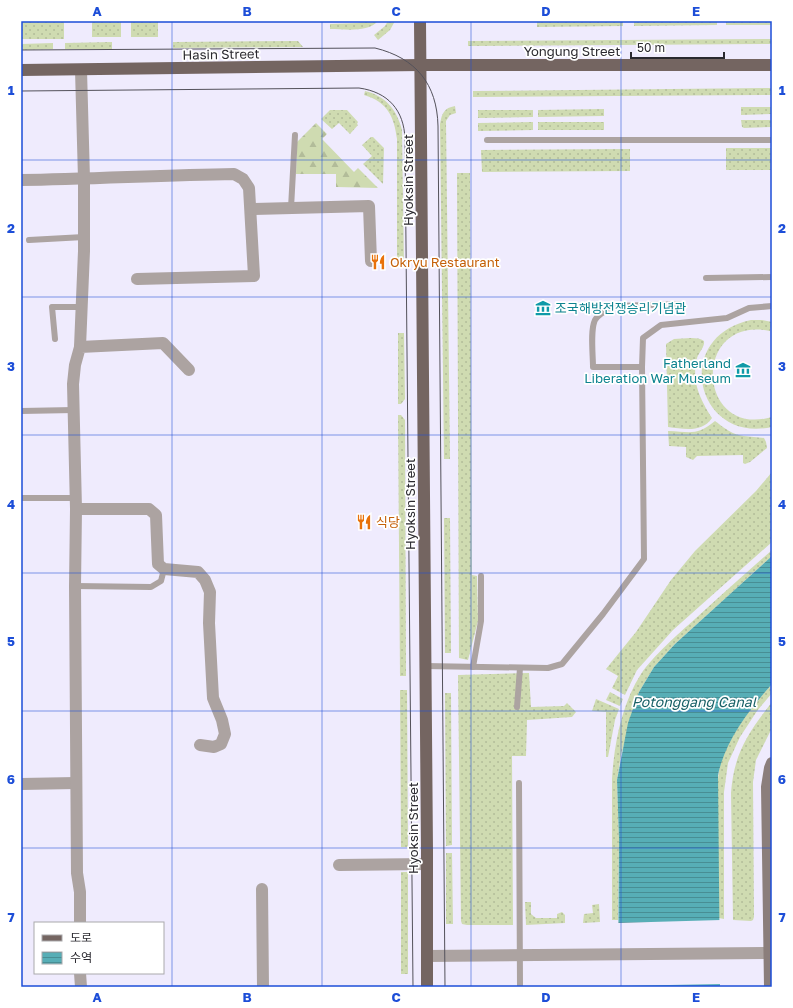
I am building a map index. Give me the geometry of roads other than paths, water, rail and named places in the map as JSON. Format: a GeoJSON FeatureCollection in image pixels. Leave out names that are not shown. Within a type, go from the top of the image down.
{"type":"FeatureCollection","features":[{"type":"Feature","properties":{"kind":"main road","name":"Hyoksin Street"},"geometry":{"type":"LineString","coordinates":[[420,21],[427,987]]}},
{"type":"Feature","properties":{"kind":"main road","name":"Yongung Street"},"geometry":{"type":"LineString","coordinates":[[421,65],[772,65]]}},
{"type":"Feature","properties":{"kind":"main road","name":"Hasin Street"},"geometry":{"type":"LineString","coordinates":[[21,70],[421,65]]}},
{"type":"Feature","properties":{"kind":"street"},"geometry":{"type":"LineString","coordinates":[[80,922],[80,892],[77,873],[75,586],[76,503],[73,384],[75,365],[80,348],[84,237],[81,70]]}},
{"type":"Feature","properties":{"kind":"street"},"geometry":{"type":"LineString","coordinates":[[21,180],[84,179],[174,174],[234,174],[243,179],[249,188],[254,276],[137,279]]}},
{"type":"Feature","properties":{"kind":"street"},"geometry":{"type":"LineString","coordinates":[[250,209],[369,206],[371,261]]}},
{"type":"Feature","properties":{"kind":"street"},"geometry":{"type":"LineString","coordinates":[[80,348],[163,343],[189,370]]}},
{"type":"Feature","properties":{"kind":"street"},"geometry":{"type":"LineString","coordinates":[[76,503],[149,509],[156,515],[158,564],[164,569],[198,572],[204,580],[210,592],[209,623],[213,698],[222,720],[224,734],[222,744],[214,748],[200,745]]}},
{"type":"Feature","properties":{"kind":"street"},"geometry":{"type":"LineString","coordinates":[[770,987],[771,953],[768,787],[772,763]]}},
{"type":"Feature","properties":{"kind":"street"},"geometry":{"type":"LineString","coordinates":[[21,784],[76,783]]}},
{"type":"Feature","properties":{"kind":"street"},"geometry":{"type":"LineString","coordinates":[[339,865],[427,864]]}},
{"type":"Feature","properties":{"kind":"street"},"geometry":{"type":"LineString","coordinates":[[262,888],[263,987]]}},
{"type":"Feature","properties":{"kind":"street"},"geometry":{"type":"LineString","coordinates":[[427,956],[616,953],[771,953]]}},
{"type":"Feature","properties":{"kind":"street"},"geometry":{"type":"LineString","coordinates":[[80,974],[81,987]]}},
{"type":"Feature","properties":{"kind":"lane"},"geometry":{"type":"LineString","coordinates":[[291,208],[295,135]]}},
{"type":"Feature","properties":{"kind":"lane"},"geometry":{"type":"LineString","coordinates":[[487,140],[772,140]]}},
{"type":"Feature","properties":{"kind":"lane"},"geometry":{"type":"LineString","coordinates":[[29,240],[84,237]]}},
{"type":"Feature","properties":{"kind":"lane"},"geometry":{"type":"LineString","coordinates":[[706,278],[772,277]]}},
{"type":"Feature","properties":{"kind":"lane"},"geometry":{"type":"LineString","coordinates":[[642,367],[593,367],[593,327],[596,319],[606,310],[616,306],[680,304]]}},
{"type":"Feature","properties":{"kind":"lane"},"geometry":{"type":"LineString","coordinates":[[425,666],[548,668],[562,664],[603,614],[644,559],[643,338],[661,325],[727,318],[749,308],[772,306]]}},
{"type":"Feature","properties":{"kind":"lane"},"geometry":{"type":"LineString","coordinates":[[55,339],[52,307],[82,307]]}},
{"type":"Feature","properties":{"kind":"lane"},"geometry":{"type":"LineString","coordinates":[[21,410],[74,410]]}},
{"type":"Feature","properties":{"kind":"lane"},"geometry":{"type":"LineString","coordinates":[[21,498],[76,503]]}},
{"type":"Feature","properties":{"kind":"lane"},"geometry":{"type":"LineString","coordinates":[[75,586],[151,587],[161,581],[164,569]]}},
{"type":"Feature","properties":{"kind":"lane"},"geometry":{"type":"LineString","coordinates":[[473,667],[480,621],[481,576]]}},
{"type":"Feature","properties":{"kind":"lane"},"geometry":{"type":"LineString","coordinates":[[517,707],[520,668]]}},
{"type":"Feature","properties":{"kind":"lane"},"geometry":{"type":"LineString","coordinates":[[519,783],[520,987]]}},
{"type":"Feature","properties":{"kind":"water","name":"Potonggang Canal"},"geometry":{"type":"Polygon","coordinates":[[[772,556],[772,684],[739,726],[726,750],[718,775],[720,987],[618,987],[619,839],[617,780],[628,723],[639,692],[654,667],[675,644],[772,556]]]}},
{"type":"Feature","properties":{"kind":"tram line"},"geometry":{"type":"LineString","coordinates":[[21,50],[375,48],[402,58],[413,66],[422,75],[434,98],[438,126],[445,987]]}},
{"type":"Feature","properties":{"kind":"tram line"},"geometry":{"type":"LineString","coordinates":[[21,91],[359,88],[369,90],[386,98],[398,111],[404,129],[405,139],[413,987]]}},
{"type":"Feature","properties":{"kind":"place","name":"Okryu Restaurant"},"geometry":{"type":"Point","coordinates":[378,262]}},
{"type":"Feature","properties":{"kind":"place","name":"조국해방전쟁승리기념관"},"geometry":{"type":"Point","coordinates":[543,308]}},
{"type":"Feature","properties":{"kind":"place","name":"Fatherland Liberation War Museum"},"geometry":{"type":"Point","coordinates":[743,370]}},
{"type":"Feature","properties":{"kind":"place","name":"식당"},"geometry":{"type":"Point","coordinates":[364,522]}}]}
